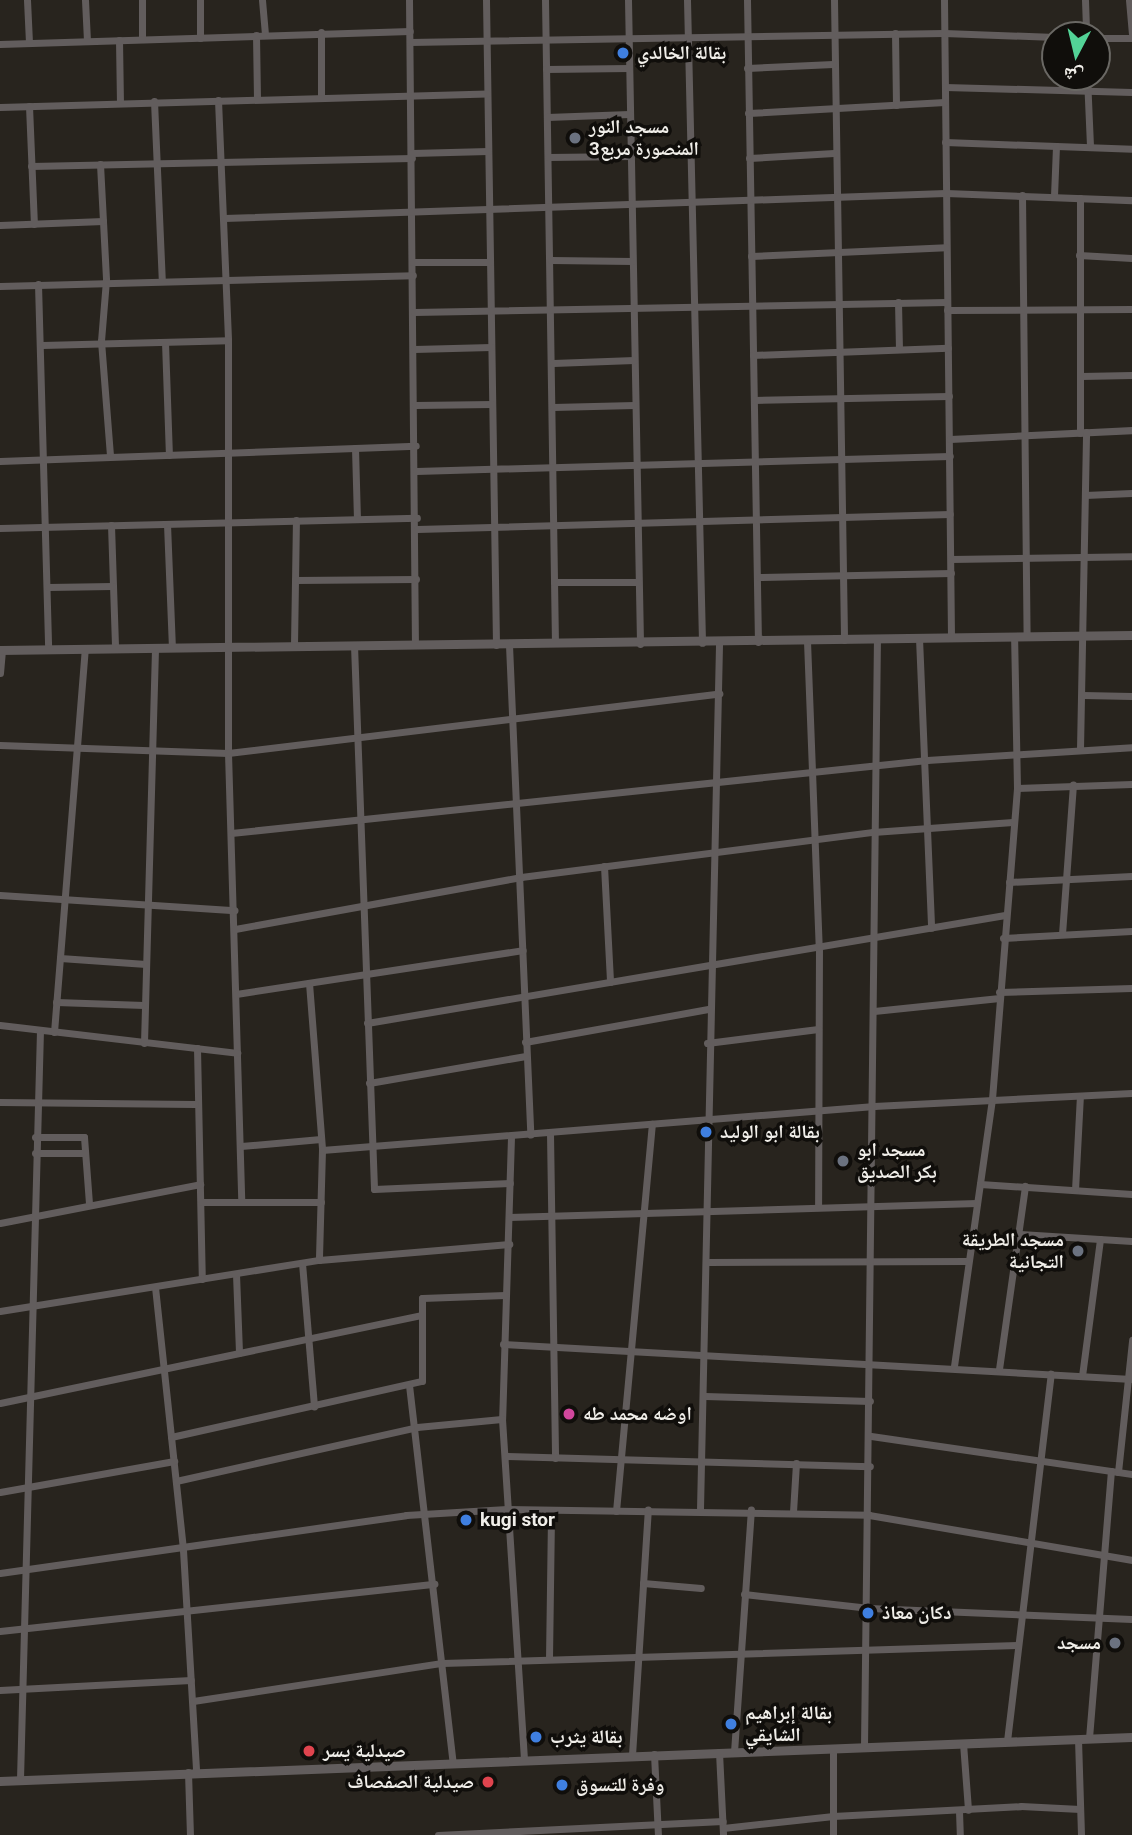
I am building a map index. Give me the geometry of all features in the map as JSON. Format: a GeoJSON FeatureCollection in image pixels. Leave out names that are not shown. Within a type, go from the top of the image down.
{"type":"FeatureCollection","features":[{"type":"Feature","properties":{"kind":"street"},"geometry":{"type":"LineString","coordinates":[[27,0],[29,43]]}},
{"type":"Feature","properties":{"kind":"street"},"geometry":{"type":"LineString","coordinates":[[85,0],[87,41]]}},
{"type":"Feature","properties":{"kind":"street"},"geometry":{"type":"LineString","coordinates":[[142,0],[142,39]]}},
{"type":"Feature","properties":{"kind":"street"},"geometry":{"type":"LineString","coordinates":[[200,0],[200,38]]}},
{"type":"Feature","properties":{"kind":"street"},"geometry":{"type":"LineString","coordinates":[[257,99],[262,0]]}},
{"type":"Feature","properties":{"kind":"street"},"geometry":{"type":"LineString","coordinates":[[409,0],[417,518],[415,644]]}},
{"type":"Feature","properties":{"kind":"street"},"geometry":{"type":"LineString","coordinates":[[486,0],[496,645]]}},
{"type":"Feature","properties":{"kind":"street"},"geometry":{"type":"LineString","coordinates":[[545,0],[555,468],[555,643]]}},
{"type":"Feature","properties":{"kind":"street"},"geometry":{"type":"LineString","coordinates":[[628,0],[640,644]]}},
{"type":"Feature","properties":{"kind":"street"},"geometry":{"type":"LineString","coordinates":[[687,0],[697,524],[702,642]]}},
{"type":"Feature","properties":{"kind":"street"},"geometry":{"type":"LineString","coordinates":[[747,0],[758,642]]}},
{"type":"Feature","properties":{"kind":"street"},"geometry":{"type":"LineString","coordinates":[[834,0],[834,153],[845,639]]}},
{"type":"Feature","properties":{"kind":"street"},"geometry":{"type":"LineString","coordinates":[[944,0],[951,637]]}},
{"type":"Feature","properties":{"kind":"street"},"geometry":{"type":"LineString","coordinates":[[1085,0],[1086,21]]}},
{"type":"Feature","properties":{"kind":"street"},"geometry":{"type":"LineString","coordinates":[[1111,37],[1132,36],[1129,0]]}},
{"type":"Feature","properties":{"kind":"street"},"geometry":{"type":"LineString","coordinates":[[0,44],[410,31]]}},
{"type":"Feature","properties":{"kind":"street"},"geometry":{"type":"LineString","coordinates":[[321,32],[321,97]]}},
{"type":"Feature","properties":{"kind":"street"},"geometry":{"type":"LineString","coordinates":[[410,42],[895,33],[1041,36]]}},
{"type":"Feature","properties":{"kind":"street"},"geometry":{"type":"LineString","coordinates":[[895,33],[896,105]]}},
{"type":"Feature","properties":{"kind":"street"},"geometry":{"type":"LineString","coordinates":[[119,40],[120,102]]}},
{"type":"Feature","properties":{"kind":"street"},"geometry":{"type":"LineString","coordinates":[[747,68],[833,64]]}},
{"type":"Feature","properties":{"kind":"street"},"geometry":{"type":"LineString","coordinates":[[546,69],[629,68]]}},
{"type":"Feature","properties":{"kind":"street"},"geometry":{"type":"LineString","coordinates":[[945,87],[1132,92]]}},
{"type":"Feature","properties":{"kind":"street"},"geometry":{"type":"LineString","coordinates":[[1088,92],[1090,147]]}},
{"type":"Feature","properties":{"kind":"street"},"geometry":{"type":"LineString","coordinates":[[0,107],[487,93]]}},
{"type":"Feature","properties":{"kind":"street"},"geometry":{"type":"LineString","coordinates":[[218,100],[228,340],[228,753],[235,911],[241,1202]]}},
{"type":"Feature","properties":{"kind":"street"},"geometry":{"type":"LineString","coordinates":[[154,101],[162,281]]}},
{"type":"Feature","properties":{"kind":"street"},"geometry":{"type":"LineString","coordinates":[[748,113],[945,102]]}},
{"type":"Feature","properties":{"kind":"street"},"geometry":{"type":"LineString","coordinates":[[29,106],[34,224]]}},
{"type":"Feature","properties":{"kind":"street"},"geometry":{"type":"LineString","coordinates":[[547,117],[629,114]]}},
{"type":"Feature","properties":{"kind":"street"},"geometry":{"type":"LineString","coordinates":[[945,142],[1132,149]]}},
{"type":"Feature","properties":{"kind":"street"},"geometry":{"type":"LineString","coordinates":[[1054,196],[1056,146]]}},
{"type":"Feature","properties":{"kind":"street"},"geometry":{"type":"LineString","coordinates":[[32,166],[220,162],[488,151]]}},
{"type":"Feature","properties":{"kind":"street"},"geometry":{"type":"LineString","coordinates":[[749,158],[834,153]]}},
{"type":"Feature","properties":{"kind":"street"},"geometry":{"type":"LineString","coordinates":[[548,157],[631,156]]}},
{"type":"Feature","properties":{"kind":"street"},"geometry":{"type":"LineString","coordinates":[[100,164],[106,280],[100,341],[110,456]]}},
{"type":"Feature","properties":{"kind":"street"},"geometry":{"type":"LineString","coordinates":[[225,218],[489,208],[692,206],[946,193],[1132,200]]}},
{"type":"Feature","properties":{"kind":"street"},"geometry":{"type":"LineString","coordinates":[[1022,195],[1027,637]]}},
{"type":"Feature","properties":{"kind":"street"},"geometry":{"type":"LineString","coordinates":[[1080,198],[1080,376],[1085,495],[1080,749]]}},
{"type":"Feature","properties":{"kind":"street"},"geometry":{"type":"LineString","coordinates":[[0,225],[103,221]]}},
{"type":"Feature","properties":{"kind":"street"},"geometry":{"type":"LineString","coordinates":[[751,256],[946,247]]}},
{"type":"Feature","properties":{"kind":"street"},"geometry":{"type":"LineString","coordinates":[[1079,255],[1132,258]]}},
{"type":"Feature","properties":{"kind":"street"},"geometry":{"type":"LineString","coordinates":[[551,260],[632,261]]}},
{"type":"Feature","properties":{"kind":"street"},"geometry":{"type":"LineString","coordinates":[[413,262],[490,262]]}},
{"type":"Feature","properties":{"kind":"street"},"geometry":{"type":"LineString","coordinates":[[0,286],[106,280],[225,282],[414,275]]}},
{"type":"Feature","properties":{"kind":"street"},"geometry":{"type":"LineString","coordinates":[[38,284],[46,458],[48,649]]}},
{"type":"Feature","properties":{"kind":"street"},"geometry":{"type":"LineString","coordinates":[[898,302],[900,349]]}},
{"type":"Feature","properties":{"kind":"street"},"geometry":{"type":"LineString","coordinates":[[414,312],[633,308],[693,304],[898,302],[947,306],[1132,309]]}},
{"type":"Feature","properties":{"kind":"street"},"geometry":{"type":"LineString","coordinates":[[42,345],[100,341],[228,340]]}},
{"type":"Feature","properties":{"kind":"street"},"geometry":{"type":"LineString","coordinates":[[165,342],[169,455]]}},
{"type":"Feature","properties":{"kind":"street"},"geometry":{"type":"LineString","coordinates":[[415,349],[491,347]]}},
{"type":"Feature","properties":{"kind":"street"},"geometry":{"type":"LineString","coordinates":[[753,355],[948,348]]}},
{"type":"Feature","properties":{"kind":"street"},"geometry":{"type":"LineString","coordinates":[[553,363],[634,360]]}},
{"type":"Feature","properties":{"kind":"street"},"geometry":{"type":"LineString","coordinates":[[1080,376],[1132,375]]}},
{"type":"Feature","properties":{"kind":"street"},"geometry":{"type":"LineString","coordinates":[[754,400],[949,396]]}},
{"type":"Feature","properties":{"kind":"street"},"geometry":{"type":"LineString","coordinates":[[415,405],[492,404]]}},
{"type":"Feature","properties":{"kind":"street"},"geometry":{"type":"LineString","coordinates":[[553,407],[634,405]]}},
{"type":"Feature","properties":{"kind":"street"},"geometry":{"type":"LineString","coordinates":[[950,439],[1132,430]]}},
{"type":"Feature","properties":{"kind":"street"},"geometry":{"type":"LineString","coordinates":[[0,461],[110,456],[228,455],[416,446]]}},
{"type":"Feature","properties":{"kind":"street"},"geometry":{"type":"LineString","coordinates":[[355,448],[357,519]]}},
{"type":"Feature","properties":{"kind":"street"},"geometry":{"type":"LineString","coordinates":[[416,471],[696,463],[756,458],[950,456]]}},
{"type":"Feature","properties":{"kind":"street"},"geometry":{"type":"LineString","coordinates":[[1085,495],[1132,493]]}},
{"type":"Feature","properties":{"kind":"street"},"geometry":{"type":"LineString","coordinates":[[417,529],[636,526],[950,514]]}},
{"type":"Feature","properties":{"kind":"street"},"geometry":{"type":"LineString","coordinates":[[0,528],[417,518]]}},
{"type":"Feature","properties":{"kind":"street"},"geometry":{"type":"LineString","coordinates":[[294,645],[296,520]]}},
{"type":"Feature","properties":{"kind":"street"},"geometry":{"type":"LineString","coordinates":[[167,524],[172,647]]}},
{"type":"Feature","properties":{"kind":"street"},"geometry":{"type":"LineString","coordinates":[[111,525],[115,648]]}},
{"type":"Feature","properties":{"kind":"street"},"geometry":{"type":"LineString","coordinates":[[951,559],[1132,556]]}},
{"type":"Feature","properties":{"kind":"street"},"geometry":{"type":"LineString","coordinates":[[758,577],[951,573]]}},
{"type":"Feature","properties":{"kind":"street"},"geometry":{"type":"LineString","coordinates":[[295,580],[416,579]]}},
{"type":"Feature","properties":{"kind":"street"},"geometry":{"type":"LineString","coordinates":[[554,582],[638,582]]}},
{"type":"Feature","properties":{"kind":"street"},"geometry":{"type":"LineString","coordinates":[[48,587],[112,586]]}},
{"type":"Feature","properties":{"kind":"street"},"geometry":{"type":"LineString","coordinates":[[0,673],[1,650],[294,645],[640,644],[1132,635]]}},
{"type":"Feature","properties":{"kind":"street"},"geometry":{"type":"LineString","coordinates":[[864,1747],[869,1608],[874,1106],[873,766],[877,638]]}},
{"type":"Feature","properties":{"kind":"street"},"geometry":{"type":"LineString","coordinates":[[919,638],[927,760],[931,928]]}},
{"type":"Feature","properties":{"kind":"street"},"geometry":{"type":"LineString","coordinates":[[954,1366],[992,1100],[1017,788],[1014,638]]}},
{"type":"Feature","properties":{"kind":"street"},"geometry":{"type":"LineString","coordinates":[[807,641],[819,947],[818,1208]]}},
{"type":"Feature","properties":{"kind":"street"},"geometry":{"type":"LineString","coordinates":[[701,1509],[708,1352],[707,1043],[715,851],[719,642]]}},
{"type":"Feature","properties":{"kind":"street"},"geometry":{"type":"LineString","coordinates":[[354,645],[361,816],[363,974],[372,1147],[377,1192],[510,1182]]}},
{"type":"Feature","properties":{"kind":"street"},"geometry":{"type":"LineString","coordinates":[[509,645],[530,1135]]}},
{"type":"Feature","properties":{"kind":"street"},"geometry":{"type":"LineString","coordinates":[[144,1043],[155,648]]}},
{"type":"Feature","properties":{"kind":"street"},"geometry":{"type":"LineString","coordinates":[[54,1032],[85,649]]}},
{"type":"Feature","properties":{"kind":"street"},"geometry":{"type":"LineString","coordinates":[[0,745],[228,753],[358,735],[513,722],[719,694]]}},
{"type":"Feature","properties":{"kind":"street"},"geometry":{"type":"LineString","coordinates":[[1083,695],[1132,696]]}},
{"type":"Feature","properties":{"kind":"street"},"geometry":{"type":"LineString","coordinates":[[231,833],[361,816],[717,783],[1018,751],[1132,747]]}},
{"type":"Feature","properties":{"kind":"street"},"geometry":{"type":"LineString","coordinates":[[1062,934],[1073,784]]}},
{"type":"Feature","properties":{"kind":"street"},"geometry":{"type":"LineString","coordinates":[[1017,788],[1132,784]]}},
{"type":"Feature","properties":{"kind":"street"},"geometry":{"type":"LineString","coordinates":[[235,929],[521,877],[873,832],[1013,822]]}},
{"type":"Feature","properties":{"kind":"street"},"geometry":{"type":"LineString","coordinates":[[604,866],[610,982]]}},
{"type":"Feature","properties":{"kind":"street"},"geometry":{"type":"LineString","coordinates":[[1009,882],[1132,876]]}},
{"type":"Feature","properties":{"kind":"street"},"geometry":{"type":"LineString","coordinates":[[0,895],[235,911]]}},
{"type":"Feature","properties":{"kind":"street"},"geometry":{"type":"LineString","coordinates":[[367,1023],[1005,915]]}},
{"type":"Feature","properties":{"kind":"street"},"geometry":{"type":"LineString","coordinates":[[1003,938],[1132,932]]}},
{"type":"Feature","properties":{"kind":"street"},"geometry":{"type":"LineString","coordinates":[[236,994],[523,950]]}},
{"type":"Feature","properties":{"kind":"street"},"geometry":{"type":"LineString","coordinates":[[60,958],[146,964]]}},
{"type":"Feature","properties":{"kind":"street"},"geometry":{"type":"LineString","coordinates":[[309,983],[322,1150],[319,1260]]}},
{"type":"Feature","properties":{"kind":"street"},"geometry":{"type":"LineString","coordinates":[[874,1011],[999,995],[1132,988]]}},
{"type":"Feature","properties":{"kind":"street"},"geometry":{"type":"LineString","coordinates":[[56,1002],[144,1004]]}},
{"type":"Feature","properties":{"kind":"street"},"geometry":{"type":"LineString","coordinates":[[525,1041],[708,1009]]}},
{"type":"Feature","properties":{"kind":"street"},"geometry":{"type":"LineString","coordinates":[[0,1025],[237,1053]]}},
{"type":"Feature","properties":{"kind":"street"},"geometry":{"type":"LineString","coordinates":[[707,1043],[818,1029]]}},
{"type":"Feature","properties":{"kind":"street"},"geometry":{"type":"LineString","coordinates":[[20,1779],[35,1137],[40,1030]]}},
{"type":"Feature","properties":{"kind":"street"},"geometry":{"type":"LineString","coordinates":[[197,1048],[195,1104],[202,1202],[202,1279]]}},
{"type":"Feature","properties":{"kind":"street"},"geometry":{"type":"LineString","coordinates":[[369,1083],[526,1056]]}},
{"type":"Feature","properties":{"kind":"street"},"geometry":{"type":"LineString","coordinates":[[322,1150],[550,1134],[817,1110],[1132,1093]]}},
{"type":"Feature","properties":{"kind":"street"},"geometry":{"type":"LineString","coordinates":[[1075,1190],[1080,1096]]}},
{"type":"Feature","properties":{"kind":"street"},"geometry":{"type":"LineString","coordinates":[[0,1102],[195,1104]]}},
{"type":"Feature","properties":{"kind":"street"},"geometry":{"type":"LineString","coordinates":[[616,1511],[652,1124]]}},
{"type":"Feature","properties":{"kind":"street"},"geometry":{"type":"LineString","coordinates":[[550,1134],[555,1458]]}},
{"type":"Feature","properties":{"kind":"street"},"geometry":{"type":"LineString","coordinates":[[35,1137],[84,1137],[89,1205]]}},
{"type":"Feature","properties":{"kind":"street"},"geometry":{"type":"LineString","coordinates":[[511,1137],[502,1419],[524,1760]]}},
{"type":"Feature","properties":{"kind":"street"},"geometry":{"type":"LineString","coordinates":[[241,1146],[321,1139]]}},
{"type":"Feature","properties":{"kind":"street"},"geometry":{"type":"LineString","coordinates":[[35,1153],[85,1153]]}},
{"type":"Feature","properties":{"kind":"street"},"geometry":{"type":"LineString","coordinates":[[0,1223],[200,1184]]}},
{"type":"Feature","properties":{"kind":"street"},"geometry":{"type":"LineString","coordinates":[[980,1184],[1132,1194]]}},
{"type":"Feature","properties":{"kind":"street"},"geometry":{"type":"LineString","coordinates":[[999,1369],[1026,1186]]}},
{"type":"Feature","properties":{"kind":"street"},"geometry":{"type":"LineString","coordinates":[[202,1202],[321,1202]]}},
{"type":"Feature","properties":{"kind":"street"},"geometry":{"type":"LineString","coordinates":[[509,1217],[976,1203]]}},
{"type":"Feature","properties":{"kind":"street"},"geometry":{"type":"LineString","coordinates":[[1020,1234],[1132,1241]]}},
{"type":"Feature","properties":{"kind":"street"},"geometry":{"type":"LineString","coordinates":[[1082,1376],[1100,1239]]}},
{"type":"Feature","properties":{"kind":"street"},"geometry":{"type":"LineString","coordinates":[[0,1311],[319,1260],[509,1244]]}},
{"type":"Feature","properties":{"kind":"street"},"geometry":{"type":"LineString","coordinates":[[708,1262],[967,1261]]}},
{"type":"Feature","properties":{"kind":"street"},"geometry":{"type":"LineString","coordinates":[[302,1263],[314,1406]]}},
{"type":"Feature","properties":{"kind":"street"},"geometry":{"type":"LineString","coordinates":[[236,1274],[239,1353]]}},
{"type":"Feature","properties":{"kind":"street"},"geometry":{"type":"LineString","coordinates":[[155,1287],[183,1550],[193,1701],[190,1835]]}},
{"type":"Feature","properties":{"kind":"street"},"geometry":{"type":"LineString","coordinates":[[171,1437],[409,1385],[423,1378],[421,1315],[425,1296],[505,1295]]}},
{"type":"Feature","properties":{"kind":"street"},"geometry":{"type":"LineString","coordinates":[[0,1403],[421,1315]]}},
{"type":"Feature","properties":{"kind":"street"},"geometry":{"type":"LineString","coordinates":[[1089,1738],[1103,1556],[1130,1379],[1132,1340]]}},
{"type":"Feature","properties":{"kind":"street"},"geometry":{"type":"LineString","coordinates":[[503,1344],[708,1352],[1130,1379]]}},
{"type":"Feature","properties":{"kind":"street"},"geometry":{"type":"LineString","coordinates":[[1007,1741],[1051,1374]]}},
{"type":"Feature","properties":{"kind":"street"},"geometry":{"type":"LineString","coordinates":[[409,1385],[417,1427],[453,1763]]}},
{"type":"Feature","properties":{"kind":"street"},"geometry":{"type":"LineString","coordinates":[[705,1396],[870,1401]]}},
{"type":"Feature","properties":{"kind":"street"},"geometry":{"type":"LineString","coordinates":[[176,1481],[417,1427],[502,1419]]}},
{"type":"Feature","properties":{"kind":"street"},"geometry":{"type":"LineString","coordinates":[[871,1436],[1132,1474]]}},
{"type":"Feature","properties":{"kind":"street"},"geometry":{"type":"LineString","coordinates":[[505,1456],[702,1459],[870,1466]]}},
{"type":"Feature","properties":{"kind":"street"},"geometry":{"type":"LineString","coordinates":[[0,1492],[174,1461]]}},
{"type":"Feature","properties":{"kind":"street"},"geometry":{"type":"LineString","coordinates":[[793,1512],[796,1463]]}},
{"type":"Feature","properties":{"kind":"street"},"geometry":{"type":"LineString","coordinates":[[0,1573],[183,1550],[426,1513],[507,1509],[701,1509],[869,1515],[1030,1545],[1132,1560]]}},
{"type":"Feature","properties":{"kind":"street"},"geometry":{"type":"LineString","coordinates":[[632,1755],[649,1510]]}},
{"type":"Feature","properties":{"kind":"street"},"geometry":{"type":"LineString","coordinates":[[734,1752],[751,1510]]}},
{"type":"Feature","properties":{"kind":"street"},"geometry":{"type":"LineString","coordinates":[[549,1658],[551,1511]]}},
{"type":"Feature","properties":{"kind":"street"},"geometry":{"type":"LineString","coordinates":[[643,1583],[701,1588]]}},
{"type":"Feature","properties":{"kind":"street"},"geometry":{"type":"LineString","coordinates":[[0,1631],[187,1613],[434,1584]]}},
{"type":"Feature","properties":{"kind":"street"},"geometry":{"type":"LineString","coordinates":[[744,1594],[869,1608],[1132,1619]]}},
{"type":"Feature","properties":{"kind":"street"},"geometry":{"type":"LineString","coordinates":[[193,1701],[442,1663],[868,1647],[1017,1645]]}},
{"type":"Feature","properties":{"kind":"street"},"geometry":{"type":"LineString","coordinates":[[0,1690],[191,1681]]}},
{"type":"Feature","properties":{"kind":"street"},"geometry":{"type":"LineString","coordinates":[[0,1781],[1132,1737]]}},
{"type":"Feature","properties":{"kind":"street"},"geometry":{"type":"LineString","coordinates":[[1079,1739],[1082,1835]]}},
{"type":"Feature","properties":{"kind":"street"},"geometry":{"type":"LineString","coordinates":[[960,1835],[963,1811],[963,1743]]}},
{"type":"Feature","properties":{"kind":"street"},"geometry":{"type":"LineString","coordinates":[[832,1835],[833,1749]]}},
{"type":"Feature","properties":{"kind":"street"},"geometry":{"type":"LineString","coordinates":[[719,1752],[723,1828]]}},
{"type":"Feature","properties":{"kind":"street"},"geometry":{"type":"LineString","coordinates":[[654,1754],[658,1835]]}},
{"type":"Feature","properties":{"kind":"street"},"geometry":{"type":"LineString","coordinates":[[438,1835],[657,1824],[723,1828],[833,1816],[1080,1810]]}},
{"type":"Feature","properties":{"kind":"place","name":"بقالة الخالدي"},"geometry":{"type":"Point","coordinates":[623,53]}},
{"type":"Feature","properties":{"kind":"place","name":"مسجد النور المنصورة مربع3"},"geometry":{"type":"Point","coordinates":[575,138]}},
{"type":"Feature","properties":{"kind":"place","name":"بقالة ابو الوليد"},"geometry":{"type":"Point","coordinates":[706,1132]}},
{"type":"Feature","properties":{"kind":"place","name":"مسجد ابو بكر الصديق"},"geometry":{"type":"Point","coordinates":[843,1161]}},
{"type":"Feature","properties":{"kind":"place","name":"مسجد الطريقة التجانية"},"geometry":{"type":"Point","coordinates":[1078,1251]}},
{"type":"Feature","properties":{"kind":"place","name":"اوضه محمد طه"},"geometry":{"type":"Point","coordinates":[569,1414]}},
{"type":"Feature","properties":{"kind":"place","name":"kugi stor"},"geometry":{"type":"Point","coordinates":[466,1520]}},
{"type":"Feature","properties":{"kind":"place","name":"دكان معاذ"},"geometry":{"type":"Point","coordinates":[868,1613]}},
{"type":"Feature","properties":{"kind":"place","name":"مسجد"},"geometry":{"type":"Point","coordinates":[1115,1643]}},
{"type":"Feature","properties":{"kind":"place","name":"بقالة إبراهيم الشايقي"},"geometry":{"type":"Point","coordinates":[731,1724]}},
{"type":"Feature","properties":{"kind":"place","name":"بقالة يثرب"},"geometry":{"type":"Point","coordinates":[536,1737]}},
{"type":"Feature","properties":{"kind":"place","name":"صيدلية يسر"},"geometry":{"type":"Point","coordinates":[309,1751]}},
{"type":"Feature","properties":{"kind":"place","name":"صيدلية الصفصاف"},"geometry":{"type":"Point","coordinates":[488,1782]}},
{"type":"Feature","properties":{"kind":"place","name":"وفرة للتسوق"},"geometry":{"type":"Point","coordinates":[562,1785]}}]}
